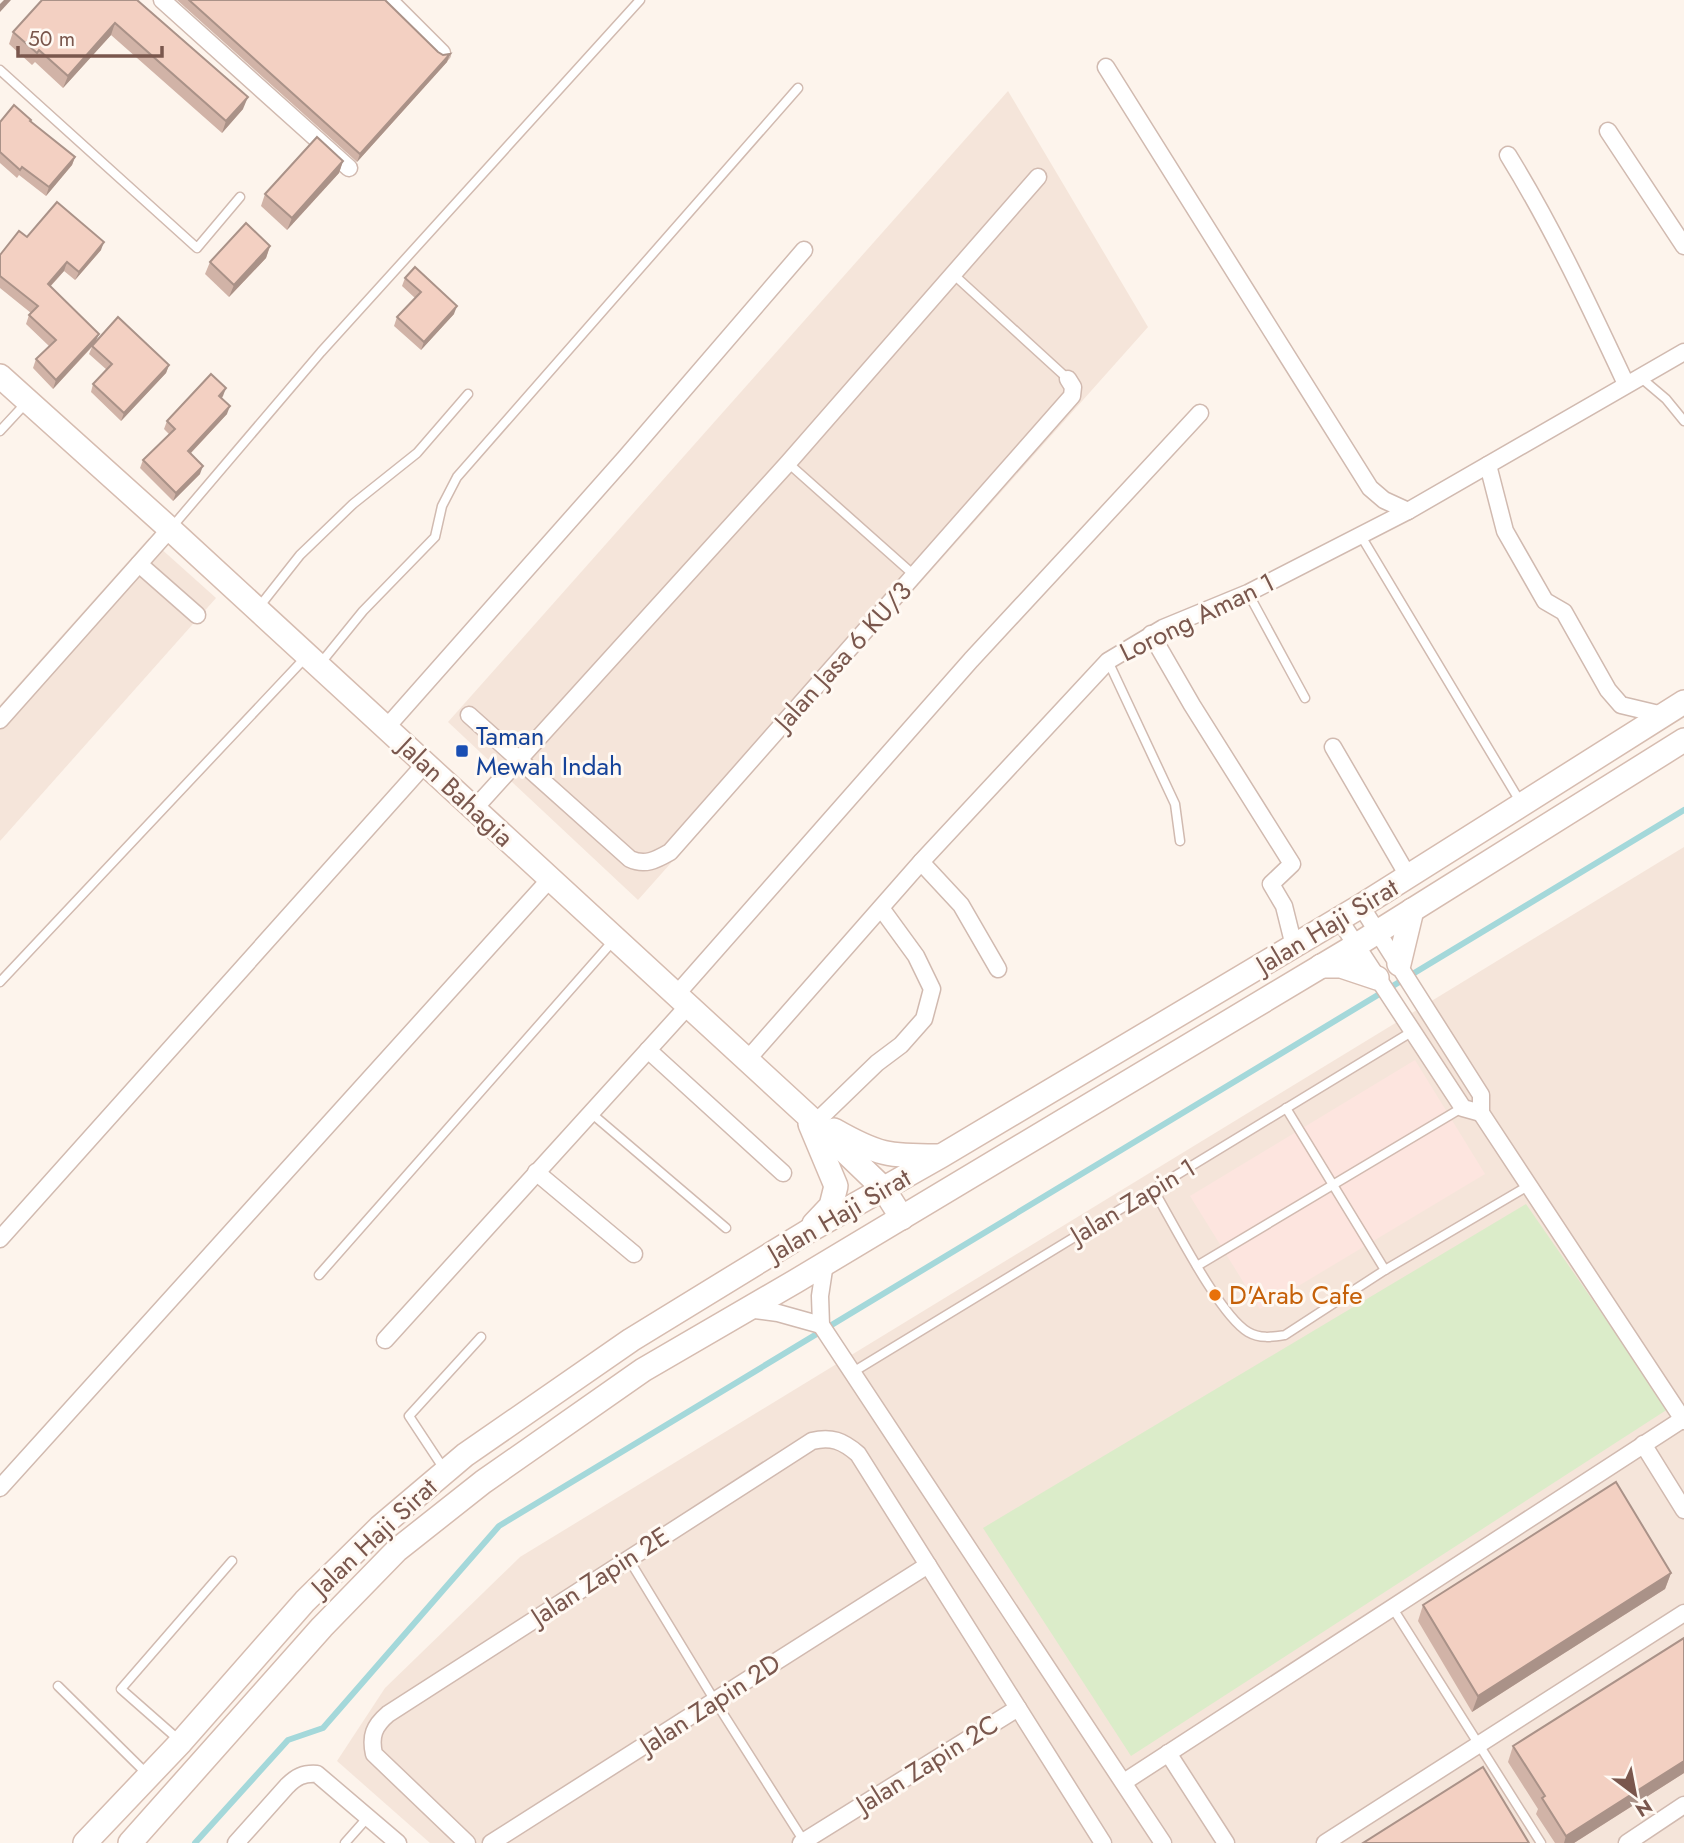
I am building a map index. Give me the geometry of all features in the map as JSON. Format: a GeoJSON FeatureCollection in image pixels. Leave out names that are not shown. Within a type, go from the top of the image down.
{"type":"FeatureCollection","features":[{"type":"Feature","properties":{"kind":"main road","name":"Jalan Bahagia"},"geometry":{"type":"LineString","coordinates":[[0,376],[812,1118],[883,1188],[902,1218]]}},
{"type":"Feature","properties":{"kind":"main road","name":"Jalan Haji Sirat"},"geometry":{"type":"LineString","coordinates":[[85,1843],[181,1742],[305,1601],[380,1527],[465,1455],[631,1340],[807,1232],[941,1156],[1361,906],[1684,702]]}},
{"type":"Feature","properties":{"kind":"main road","name":"Jalan Haji Sirat"},"geometry":{"type":"LineString","coordinates":[[130,1843],[322,1627],[397,1550],[484,1482],[643,1370],[1355,946],[1684,740]]}},
{"type":"Feature","properties":{"kind":"main road"},"geometry":{"type":"LineString","coordinates":[[1400,966],[1412,910]]}},
{"type":"Feature","properties":{"kind":"main road"},"geometry":{"type":"LineString","coordinates":[[1321,965],[1341,966],[1379,981]]}},
{"type":"Feature","properties":{"kind":"main road"},"geometry":{"type":"LineString","coordinates":[[812,1118],[868,1149],[894,1156],[941,1156]]}},
{"type":"Feature","properties":{"kind":"main road"},"geometry":{"type":"LineString","coordinates":[[807,1232],[831,1206],[836,1186],[812,1118]]}},
{"type":"Feature","properties":{"kind":"street"},"geometry":{"type":"LineString","coordinates":[[162,0],[349,168]]}},
{"type":"Feature","properties":{"kind":"street"},"geometry":{"type":"LineString","coordinates":[[388,0],[442,52]]}},
{"type":"Feature","properties":{"kind":"street"},"geometry":{"type":"LineString","coordinates":[[1106,67],[1370,488],[1384,500],[1408,511]]}},
{"type":"Feature","properties":{"kind":"street"},"geometry":{"type":"LineString","coordinates":[[1608,131],[1684,246]]}},
{"type":"Feature","properties":{"kind":"street"},"geometry":{"type":"LineString","coordinates":[[1508,155],[1633,381]]}},
{"type":"Feature","properties":{"kind":"street"},"geometry":{"type":"LineString","coordinates":[[474,809],[788,463],[1038,177]]}},
{"type":"Feature","properties":{"kind":"street"},"geometry":{"type":"LineString","coordinates":[[386,728],[804,250]]}},
{"type":"Feature","properties":{"kind":"street","name":"Lorong Aman 1"},"geometry":{"type":"LineString","coordinates":[[747,1060],[921,862],[1108,661],[1151,634],[1248,593],[1408,511],[1684,352]]}},
{"type":"Feature","properties":{"kind":"street","name":"Jalan Jasa 6 KU/3"},"geometry":{"type":"LineString","coordinates":[[470,715],[630,859],[640,864],[656,860],[670,852],[1072,396],[1073,387],[1068,379]]}},
{"type":"Feature","properties":{"kind":"street"},"geometry":{"type":"LineString","coordinates":[[384,1340],[648,1050],[682,1001],[971,660],[1200,413]]}},
{"type":"Feature","properties":{"kind":"street"},"geometry":{"type":"LineString","coordinates":[[1488,465],[1505,531],[1545,601],[1564,612],[1608,690],[1621,705],[1663,715]]}},
{"type":"Feature","properties":{"kind":"street"},"geometry":{"type":"LineString","coordinates":[[0,720],[170,529]]}},
{"type":"Feature","properties":{"kind":"street"},"geometry":{"type":"LineString","coordinates":[[139,564],[197,615]]}},
{"type":"Feature","properties":{"kind":"street"},"geometry":{"type":"LineString","coordinates":[[1151,634],[1192,705],[1292,864],[1271,884],[1284,906],[1294,946]]}},
{"type":"Feature","properties":{"kind":"street"},"geometry":{"type":"LineString","coordinates":[[1334,747],[1408,876]]}},
{"type":"Feature","properties":{"kind":"street"},"geometry":{"type":"LineString","coordinates":[[0,1239],[425,764]]}},
{"type":"Feature","properties":{"kind":"street"},"geometry":{"type":"LineString","coordinates":[[921,862],[961,905],[998,969]]}},
{"type":"Feature","properties":{"kind":"street"},"geometry":{"type":"LineString","coordinates":[[0,1488],[550,878]]}},
{"type":"Feature","properties":{"kind":"street"},"geometry":{"type":"LineString","coordinates":[[1124,1782],[1683,1420],[1480,1113],[1481,1096],[1361,906]]}},
{"type":"Feature","properties":{"kind":"street"},"geometry":{"type":"LineString","coordinates":[[812,1118],[901,1045],[924,1019],[932,989],[916,956],[881,908]]}},
{"type":"Feature","properties":{"kind":"street"},"geometry":{"type":"LineString","coordinates":[[1339,919],[1463,1108],[1480,1113]]}},
{"type":"Feature","properties":{"kind":"street"},"geometry":{"type":"LineString","coordinates":[[648,1050],[783,1173]]}},
{"type":"Feature","properties":{"kind":"street"},"geometry":{"type":"LineString","coordinates":[[536,1172],[634,1254]]}},
{"type":"Feature","properties":{"kind":"street"},"geometry":{"type":"LineString","coordinates":[[825,1263],[820,1296],[821,1325],[1163,1843]]}},
{"type":"Feature","properties":{"kind":"street"},"geometry":{"type":"LineString","coordinates":[[747,1309],[778,1313],[821,1325]]}},
{"type":"Feature","properties":{"kind":"street","name":"Jalan Zapin 2E"},"geometry":{"type":"LineString","coordinates":[[467,1843],[374,1754],[373,1731],[388,1714],[812,1441],[835,1439],[847,1444],[858,1454],[928,1565]]}},
{"type":"Feature","properties":{"kind":"street"},"geometry":{"type":"LineString","coordinates":[[1643,1444],[1684,1510]]}},
{"type":"Feature","properties":{"kind":"street"},"geometry":{"type":"LineString","coordinates":[[928,1565],[1103,1843]]}},
{"type":"Feature","properties":{"kind":"street","name":"Jalan Zapin 2D"},"geometry":{"type":"LineString","coordinates":[[491,1843],[928,1565]]}},
{"type":"Feature","properties":{"kind":"street"},"geometry":{"type":"LineString","coordinates":[[1325,1843],[1684,1613]]}},
{"type":"Feature","properties":{"kind":"street","name":"Jalan Zapin 2C"},"geometry":{"type":"LineString","coordinates":[[803,1842],[1018,1708]]}},
{"type":"Feature","properties":{"kind":"street"},"geometry":{"type":"LineString","coordinates":[[1168,1753],[1226,1843]]}},
{"type":"Feature","properties":{"kind":"street"},"geometry":{"type":"LineString","coordinates":[[236,1843],[286,1786],[296,1777],[307,1773],[317,1774],[398,1843]]}},
{"type":"Feature","properties":{"kind":"street"},"geometry":{"type":"LineString","coordinates":[[1627,1843],[1684,1805]]}},
{"type":"Feature","properties":{"kind":"lane"},"geometry":{"type":"LineString","coordinates":[[170,529],[321,352],[640,0]]}},
{"type":"Feature","properties":{"kind":"lane"},"geometry":{"type":"LineString","coordinates":[[0,70],[197,248],[240,197]]}},
{"type":"Feature","properties":{"kind":"lane"},"geometry":{"type":"LineString","coordinates":[[0,982],[435,537],[442,506],[457,477],[798,88]]}},
{"type":"Feature","properties":{"kind":"lane","name":"Jalan Jasa 6 KU/3"},"geometry":{"type":"LineString","coordinates":[[953,274],[1068,379]]}},
{"type":"Feature","properties":{"kind":"lane"},"geometry":{"type":"LineString","coordinates":[[1633,381],[1666,399],[1684,421]]}},
{"type":"Feature","properties":{"kind":"lane"},"geometry":{"type":"LineString","coordinates":[[258,610],[300,555],[353,504],[416,453],[468,394]]}},
{"type":"Feature","properties":{"kind":"lane"},"geometry":{"type":"LineString","coordinates":[[0,431],[27,401]]}},
{"type":"Feature","properties":{"kind":"lane"},"geometry":{"type":"LineString","coordinates":[[788,463],[915,576]]}},
{"type":"Feature","properties":{"kind":"lane"},"geometry":{"type":"LineString","coordinates":[[1360,536],[1522,804]]}},
{"type":"Feature","properties":{"kind":"lane"},"geometry":{"type":"LineString","coordinates":[[1248,593],[1305,698]]}},
{"type":"Feature","properties":{"kind":"lane"},"geometry":{"type":"LineString","coordinates":[[1108,661],[1175,804],[1180,841]]}},
{"type":"Feature","properties":{"kind":"lane"},"geometry":{"type":"LineString","coordinates":[[318,1275],[615,939]]}},
{"type":"Feature","properties":{"kind":"lane","name":"Jalan Zapin 1"},"geometry":{"type":"LineString","coordinates":[[853,1372],[1413,1031]]}},
{"type":"Feature","properties":{"kind":"lane"},"geometry":{"type":"LineString","coordinates":[[1198,1266],[1481,1096]]}},
{"type":"Feature","properties":{"kind":"lane"},"geometry":{"type":"LineString","coordinates":[[1286,1108],[1385,1270]]}},
{"type":"Feature","properties":{"kind":"lane"},"geometry":{"type":"LineString","coordinates":[[591,1113],[726,1228]]}},
{"type":"Feature","properties":{"kind":"lane"},"geometry":{"type":"LineString","coordinates":[[1153,1189],[1231,1317],[1248,1332],[1267,1338],[1284,1335],[1385,1270],[1528,1186]]}},
{"type":"Feature","properties":{"kind":"lane"},"geometry":{"type":"LineString","coordinates":[[445,1471],[409,1416],[481,1337]]}},
{"type":"Feature","properties":{"kind":"lane"},"geometry":{"type":"LineString","coordinates":[[628,1558],[803,1842]]}},
{"type":"Feature","properties":{"kind":"lane"},"geometry":{"type":"LineString","coordinates":[[181,1742],[121,1689],[232,1561]]}},
{"type":"Feature","properties":{"kind":"lane"},"geometry":{"type":"LineString","coordinates":[[1392,1607],[1541,1843]]}},
{"type":"Feature","properties":{"kind":"lane"},"geometry":{"type":"LineString","coordinates":[[58,1686],[149,1776]]}},
{"type":"Feature","properties":{"kind":"lane"},"geometry":{"type":"LineString","coordinates":[[345,1843],[368,1817]]}},
{"type":"Feature","properties":{"kind":"shaded area"},"geometry":{"type":"Polygon","coordinates":[[[1008,91],[1148,327],[638,900],[448,722],[1008,91]]]}},
{"type":"Feature","properties":{"kind":"shaded area"},"geometry":{"type":"Polygon","coordinates":[[[149,538],[216,598],[0,841],[0,705],[149,538]]]}},
{"type":"Feature","properties":{"kind":"shaded area"},"geometry":{"type":"Polygon","coordinates":[[[1684,847],[1684,1843],[430,1843],[337,1761],[385,1688],[520,1557],[1684,847]]]}},
{"type":"Feature","properties":{"kind":"shaded area"},"geometry":{"type":"Polygon","coordinates":[[[1415,1060],[1485,1174],[1260,1309],[1190,1196],[1415,1060]]]}},
{"type":"Feature","properties":{"kind":"green space"},"geometry":{"type":"Polygon","coordinates":[[[1526,1204],[1668,1409],[1131,1756],[983,1528],[1526,1204]]]}},
{"type":"Feature","properties":{"kind":"building"},"geometry":{"type":"Polygon","coordinates":[[[42,0],[137,0],[248,97],[226,121],[115,23],[68,76],[39,50],[37,53],[13,32],[42,0]]]}},
{"type":"Feature","properties":{"kind":"building"},"geometry":{"type":"Polygon","coordinates":[[[189,0],[385,0],[438,52],[443,55],[450,54],[360,154],[189,0]]]}},
{"type":"Feature","properties":{"kind":"building"},"geometry":{"type":"Polygon","coordinates":[[[14,105],[75,157],[49,187],[22,167],[20,170],[0,152],[0,122],[14,105]]]}},
{"type":"Feature","properties":{"kind":"building"},"geometry":{"type":"Polygon","coordinates":[[[317,137],[343,161],[292,218],[265,194],[317,137]]]}},
{"type":"Feature","properties":{"kind":"building"},"geometry":{"type":"Polygon","coordinates":[[[57,202],[104,242],[79,272],[67,262],[48,284],[99,334],[56,380],[36,359],[56,340],[29,315],[38,306],[0,276],[0,255],[19,231],[27,237],[57,202]]]}},
{"type":"Feature","properties":{"kind":"building"},"geometry":{"type":"Polygon","coordinates":[[[246,223],[270,246],[234,285],[210,262],[246,223]]]}},
{"type":"Feature","properties":{"kind":"building"},"geometry":{"type":"Polygon","coordinates":[[[415,267],[457,306],[424,342],[397,317],[421,292],[405,278],[415,267]]]}},
{"type":"Feature","properties":{"kind":"building"},"geometry":{"type":"Polygon","coordinates":[[[118,317],[169,365],[124,413],[93,384],[112,364],[92,346],[118,317]]]}},
{"type":"Feature","properties":{"kind":"building"},"geometry":{"type":"Polygon","coordinates":[[[211,374],[226,388],[219,396],[230,406],[188,451],[203,466],[176,493],[143,460],[175,429],[167,421],[211,374]]]}},
{"type":"Feature","properties":{"kind":"building"},"geometry":{"type":"Polygon","coordinates":[[[1616,1482],[1671,1573],[1478,1696],[1423,1605],[1616,1482]]]}},
{"type":"Feature","properties":{"kind":"building"},"geometry":{"type":"Polygon","coordinates":[[[1684,1638],[1684,1761],[1566,1836],[1542,1798],[1545,1796],[1513,1746],[1684,1638]]]}},
{"type":"Feature","properties":{"kind":"building"},"geometry":{"type":"Polygon","coordinates":[[[1483,1767],[1529,1843],[1363,1843],[1483,1767]]]}},
{"type":"Feature","properties":{"kind":"waterway"},"geometry":{"type":"LineString","coordinates":[[195,1843],[288,1740],[323,1728],[499,1526],[1684,810]]}},
{"type":"Feature","properties":{"kind":"place","name":"Taman Mewah Indah"},"geometry":{"type":"Point","coordinates":[462,751]}},
{"type":"Feature","properties":{"kind":"place","name":"D'Arab Cafe"},"geometry":{"type":"Point","coordinates":[1215,1295]}}]}
